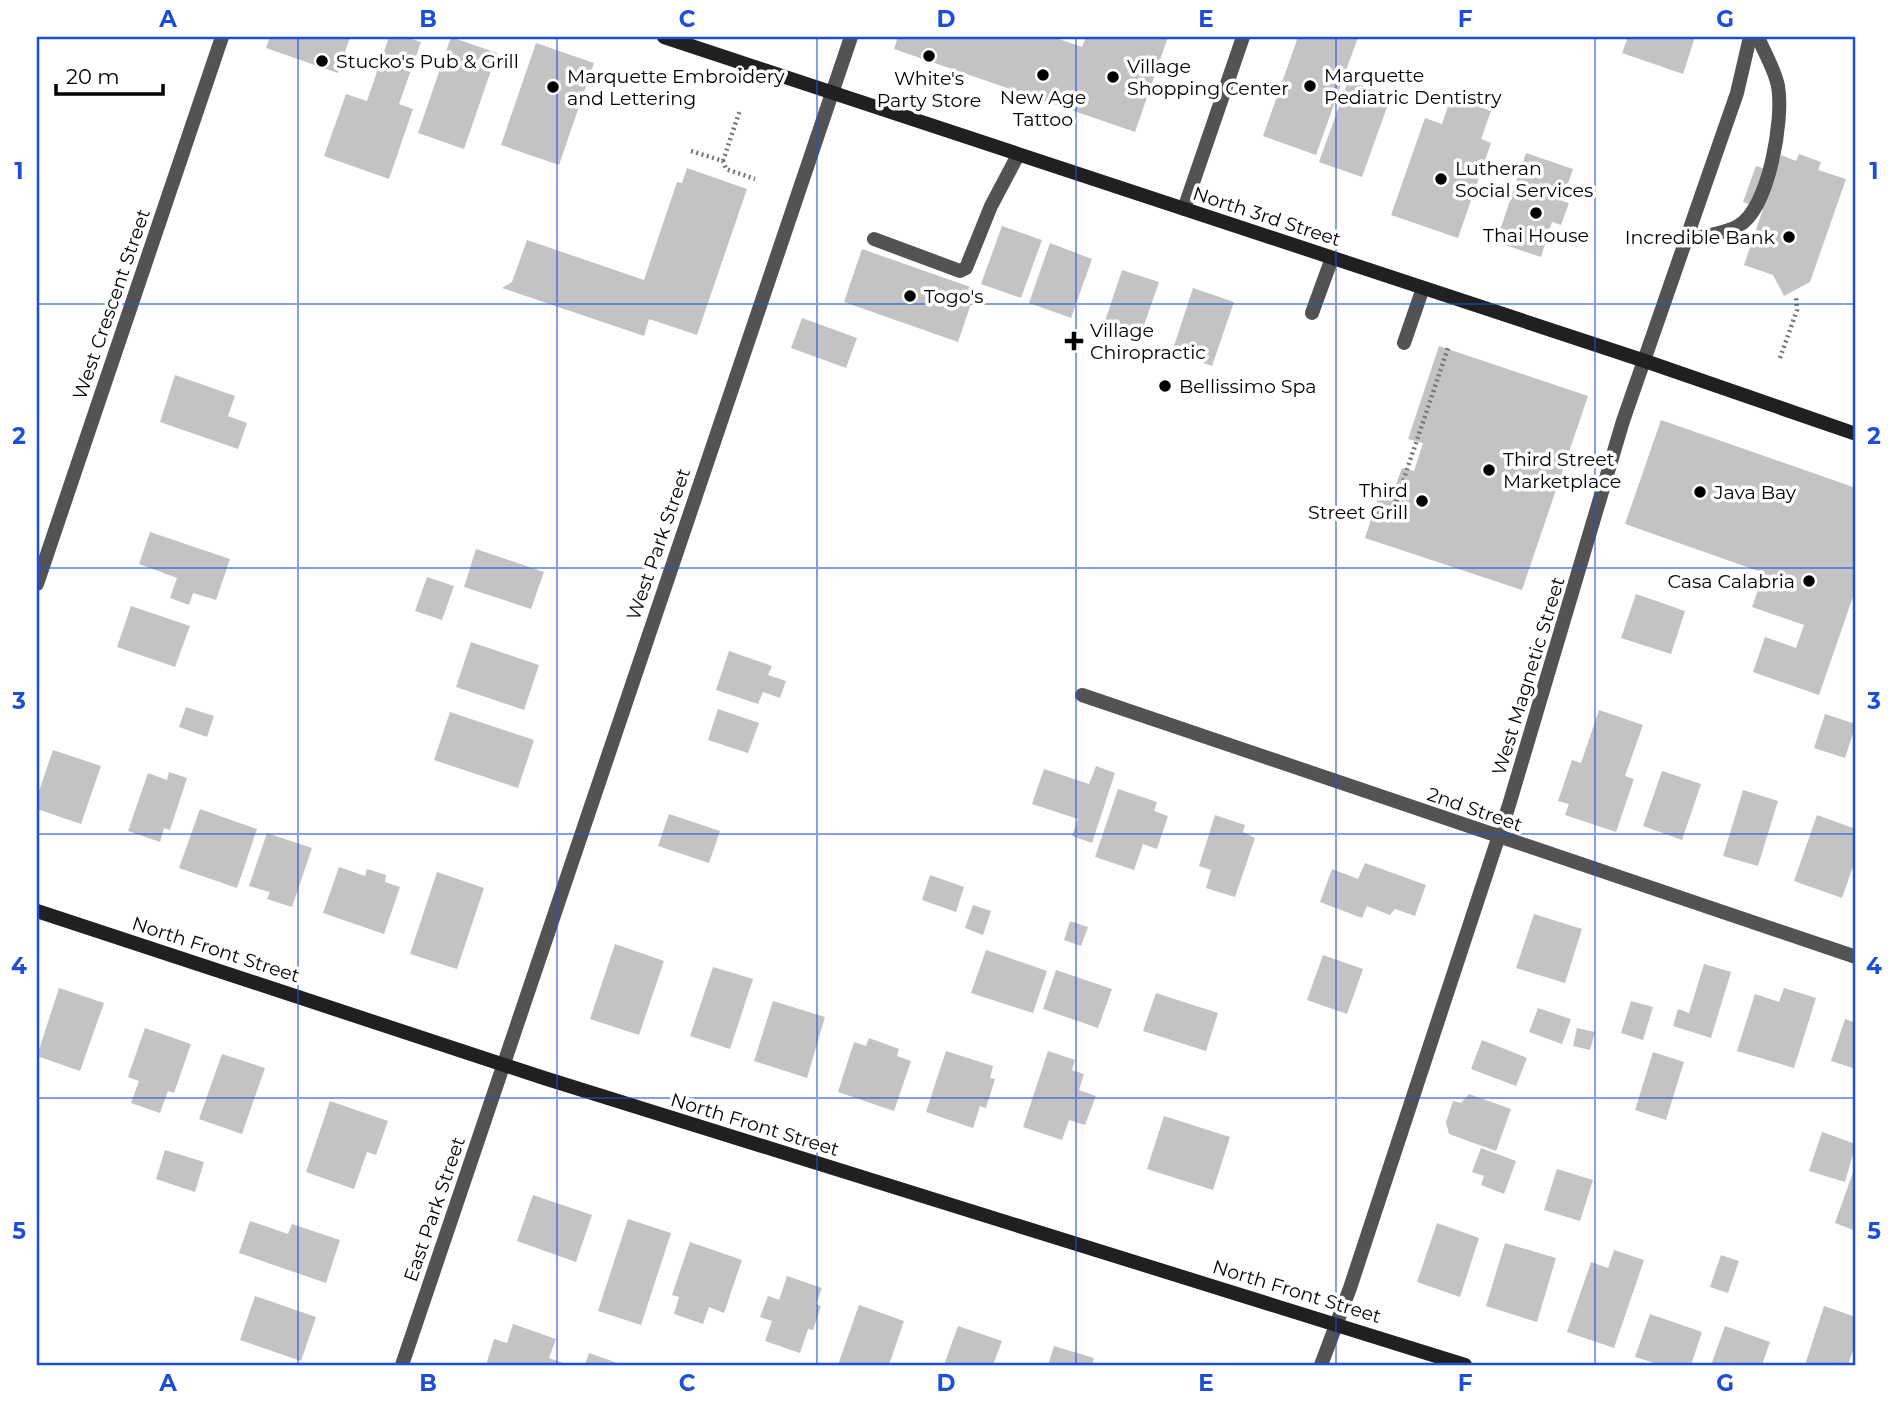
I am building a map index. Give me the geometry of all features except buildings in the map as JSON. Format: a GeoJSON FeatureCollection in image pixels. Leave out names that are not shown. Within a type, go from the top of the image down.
{"type":"FeatureCollection","features":[{"type":"Feature","properties":{"kind":"street","name":"West Crescent Street"},"geometry":{"type":"LineString","coordinates":[[37,584],[222,37]]}},
{"type":"Feature","properties":{"kind":"street","name":"North 3rd Street"},"geometry":{"type":"LineString","coordinates":[[664,37],[1645,361],[1856,434]]}},
{"type":"Feature","properties":{"kind":"street","name":"West Park Street"},"geometry":{"type":"LineString","coordinates":[[503,1064],[851,37]]}},
{"type":"Feature","properties":{"kind":"street"},"geometry":{"type":"LineString","coordinates":[[1184,209],[1242,37]]}},
{"type":"Feature","properties":{"kind":"street","name":"West Magnetic Street"},"geometry":{"type":"LineString","coordinates":[[1321,1365],[1499,837],[1623,421],[1737,93],[1750,37]]}},
{"type":"Feature","properties":{"kind":"street"},"geometry":{"type":"LineString","coordinates":[[1687,240],[1738,226],[1753,214],[1773,158],[1779,126],[1778,85],[1758,37]]}},
{"type":"Feature","properties":{"kind":"street"},"geometry":{"type":"LineString","coordinates":[[874,239],[960,271],[966,268],[991,206],[1018,155]]}},
{"type":"Feature","properties":{"kind":"street"},"geometry":{"type":"LineString","coordinates":[[1312,313],[1332,258]]}},
{"type":"Feature","properties":{"kind":"street"},"geometry":{"type":"LineString","coordinates":[[1404,343],[1423,288]]}},
{"type":"Feature","properties":{"kind":"street","name":"2nd Street"},"geometry":{"type":"LineString","coordinates":[[1082,695],[1856,957]]}},
{"type":"Feature","properties":{"kind":"street","name":"North Front Street"},"geometry":{"type":"LineString","coordinates":[[37,911],[503,1064],[1465,1365]]}},
{"type":"Feature","properties":{"kind":"street","name":"East Park Street"},"geometry":{"type":"LineString","coordinates":[[402,1365],[503,1064]]}},
{"type":"Feature","properties":{"kind":"path"},"geometry":{"type":"LineString","coordinates":[[740,110],[723,161],[726,169],[755,179]]}},
{"type":"Feature","properties":{"kind":"path"},"geometry":{"type":"LineString","coordinates":[[691,150],[723,161]]}},
{"type":"Feature","properties":{"kind":"path"},"geometry":{"type":"LineString","coordinates":[[1780,358],[1797,310],[1796,295]]}},
{"type":"Feature","properties":{"kind":"path"},"geometry":{"type":"LineString","coordinates":[[1372,511],[1394,518],[1449,345]]}},
{"type":"Feature","properties":{"kind":"place","name":"White's Party Store"},"geometry":{"type":"Point","coordinates":[929,56]}},
{"type":"Feature","properties":{"kind":"place","name":"Stucko's Pub & Grill"},"geometry":{"type":"Point","coordinates":[322,61]}},
{"type":"Feature","properties":{"kind":"place","name":"New Age Tattoo"},"geometry":{"type":"Point","coordinates":[1043,75]}},
{"type":"Feature","properties":{"kind":"place","name":"Village Shopping Center"},"geometry":{"type":"Point","coordinates":[1113,77]}},
{"type":"Feature","properties":{"kind":"place","name":"Marquette Pediatric Dentistry"},"geometry":{"type":"Point","coordinates":[1310,86]}},
{"type":"Feature","properties":{"kind":"place","name":"Marquette Embroidery and Lettering"},"geometry":{"type":"Point","coordinates":[553,87]}},
{"type":"Feature","properties":{"kind":"place","name":"Lutheran Social Services"},"geometry":{"type":"Point","coordinates":[1441,179]}},
{"type":"Feature","properties":{"kind":"place","name":"Thai House"},"geometry":{"type":"Point","coordinates":[1536,213]}},
{"type":"Feature","properties":{"kind":"place","name":"Incredible Bank"},"geometry":{"type":"Point","coordinates":[1789,237]}},
{"type":"Feature","properties":{"kind":"place","name":"Togo's"},"geometry":{"type":"Point","coordinates":[910,296]}},
{"type":"Feature","properties":{"kind":"place","name":"Village Chiropractic"},"geometry":{"type":"Point","coordinates":[1074,341]}},
{"type":"Feature","properties":{"kind":"place","name":"Bellissimo Spa"},"geometry":{"type":"Point","coordinates":[1165,386]}},
{"type":"Feature","properties":{"kind":"place","name":"Third Street Marketplace"},"geometry":{"type":"Point","coordinates":[1489,470]}},
{"type":"Feature","properties":{"kind":"place","name":"Java Bay"},"geometry":{"type":"Point","coordinates":[1700,492]}},
{"type":"Feature","properties":{"kind":"place","name":"Third Street Grill"},"geometry":{"type":"Point","coordinates":[1422,501]}},
{"type":"Feature","properties":{"kind":"place","name":"Casa Calabria"},"geometry":{"type":"Point","coordinates":[1809,581]}}]}
